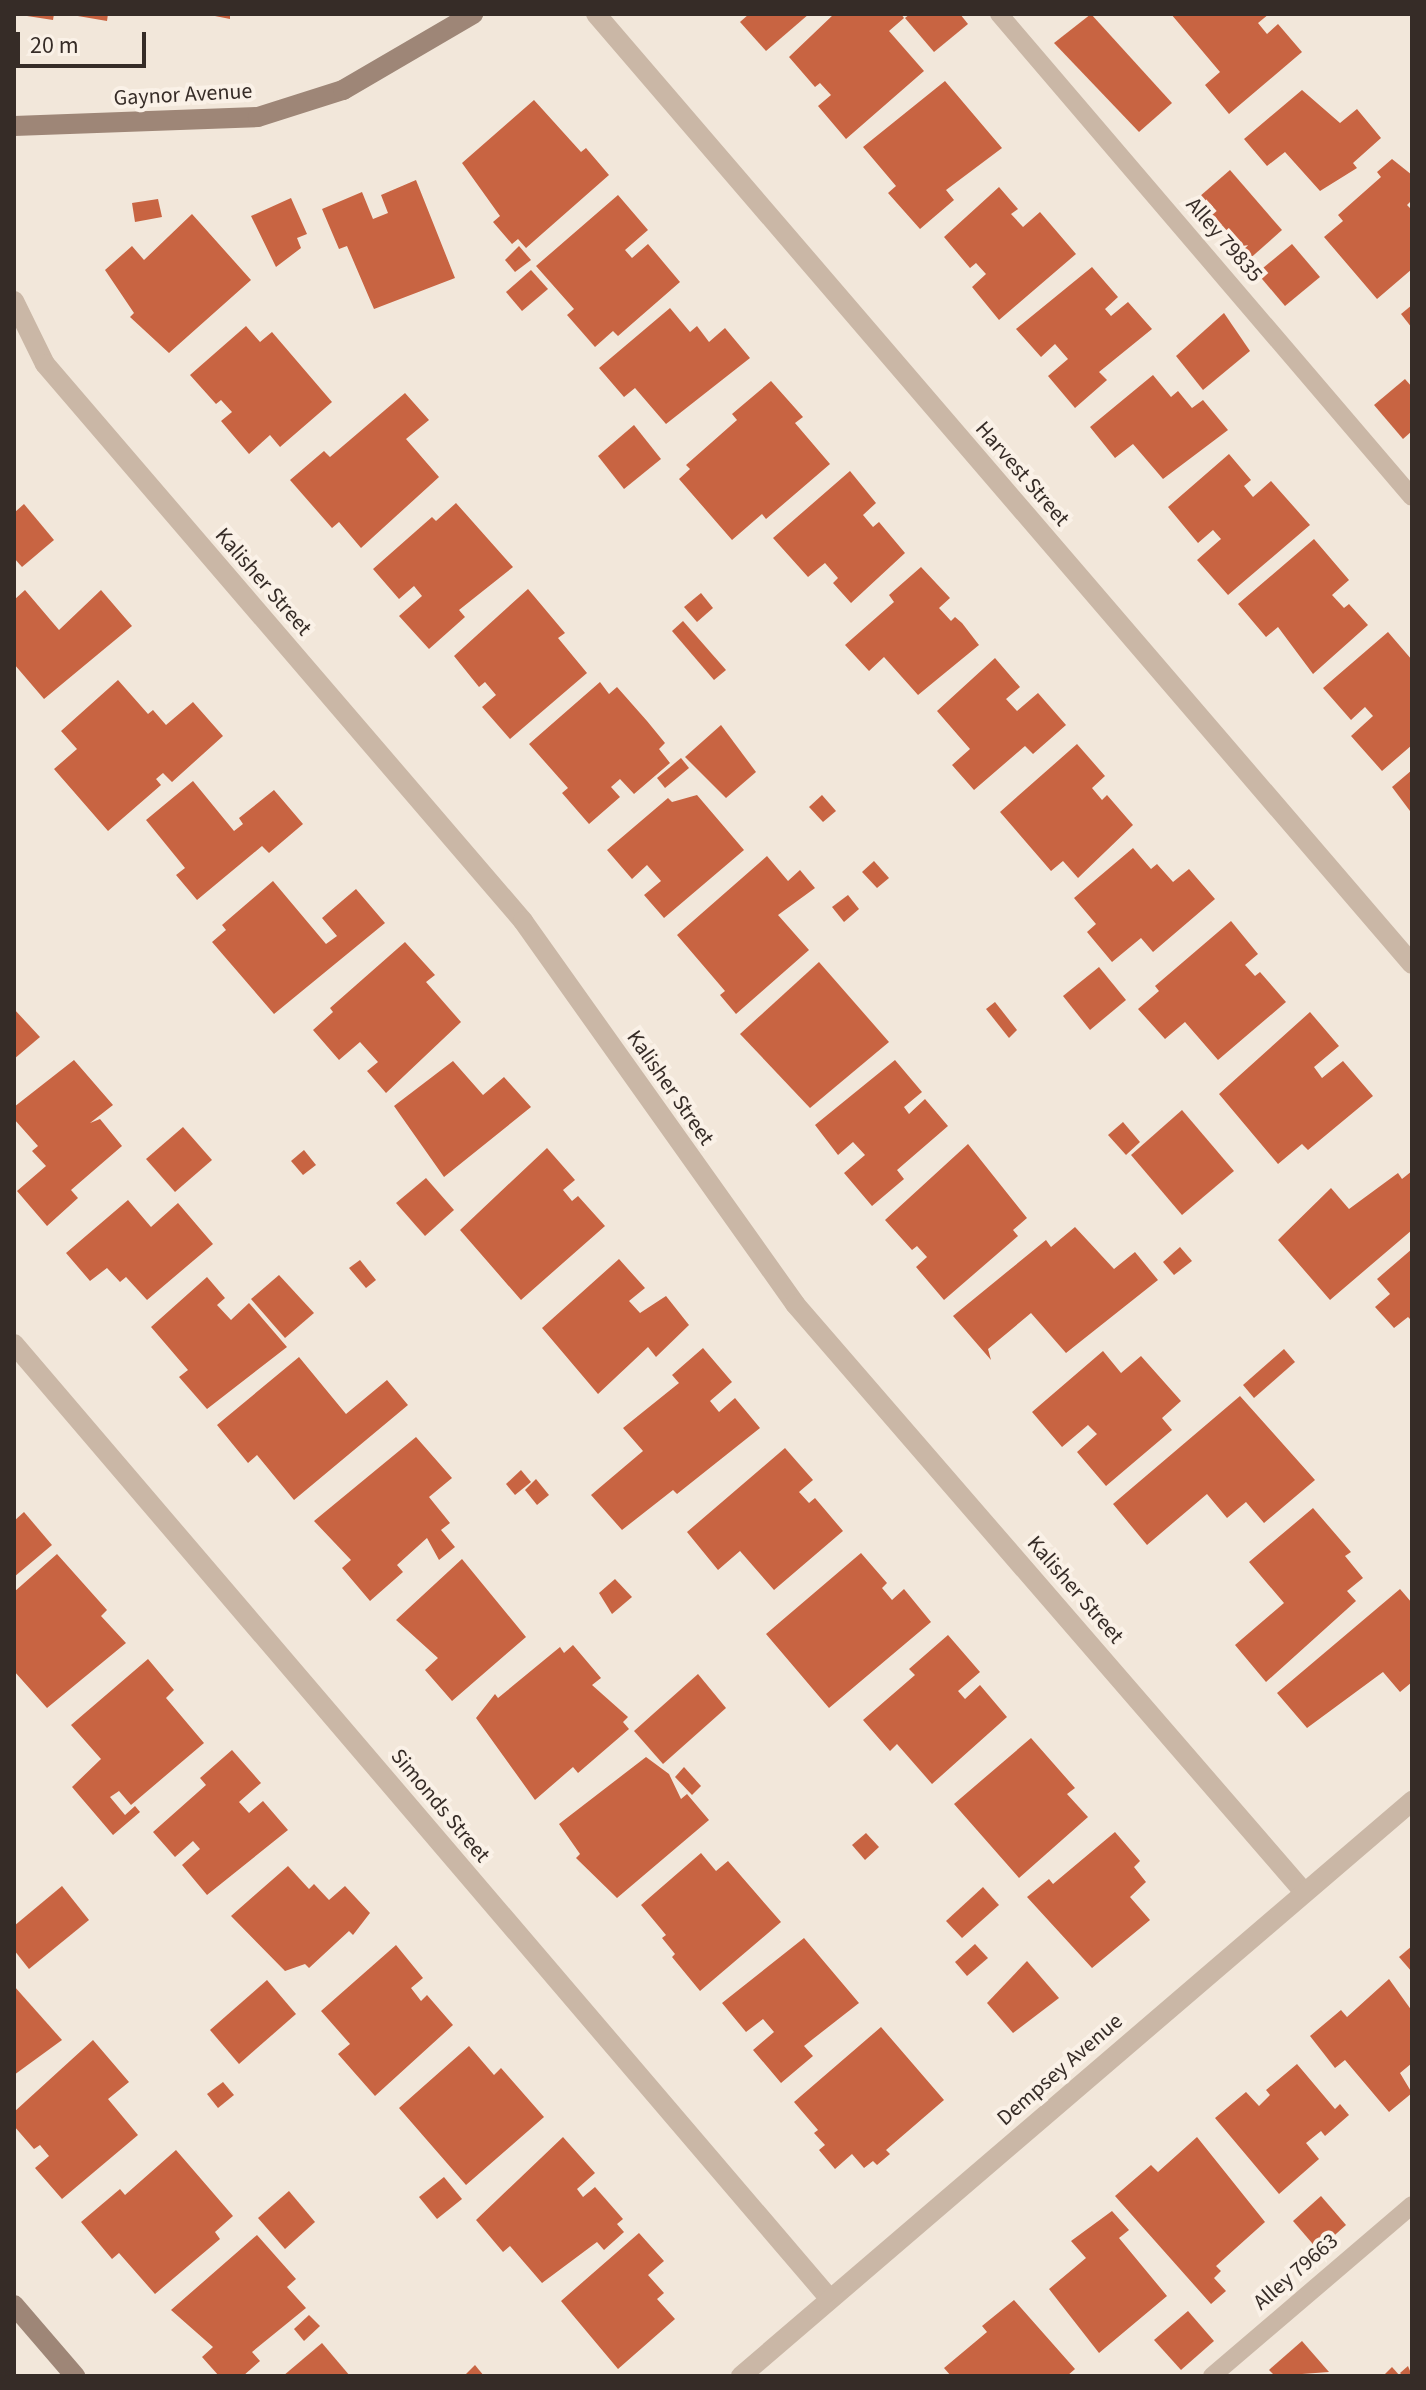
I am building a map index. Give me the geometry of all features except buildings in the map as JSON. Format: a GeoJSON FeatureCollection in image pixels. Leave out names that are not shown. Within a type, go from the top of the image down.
{"type":"FeatureCollection","features":[{"type":"Feature","properties":{"kind":"street","name":"Gaynor Avenue"},"geometry":{"type":"LineString","coordinates":[[14,126],[258,117],[343,90],[473,14]]}},
{"type":"Feature","properties":{"kind":"street","name":"Harvest Street"},"geometry":{"type":"LineString","coordinates":[[596,14],[1412,964]]}},
{"type":"Feature","properties":{"kind":"street","name":"Kalisher Street"},"geometry":{"type":"LineString","coordinates":[[14,301],[45,364],[523,921],[795,1304],[1304,1892]]}},
{"type":"Feature","properties":{"kind":"street","name":"Simonds Street"},"geometry":{"type":"LineString","coordinates":[[14,1344],[830,2299]]}},
{"type":"Feature","properties":{"kind":"street","name":"Dempsey Avenue"},"geometry":{"type":"LineString","coordinates":[[741,2376],[1412,1801]]}},
{"type":"Feature","properties":{"kind":"street"},"geometry":{"type":"LineString","coordinates":[[14,2305],[75,2376]]}},
{"type":"Feature","properties":{"kind":"lane","name":"Alley 79835"},"geometry":{"type":"LineString","coordinates":[[999,14],[1412,497]]}},
{"type":"Feature","properties":{"kind":"lane","name":"Alley 79663"},"geometry":{"type":"LineString","coordinates":[[1212,2376],[1412,2205]]}}]}
